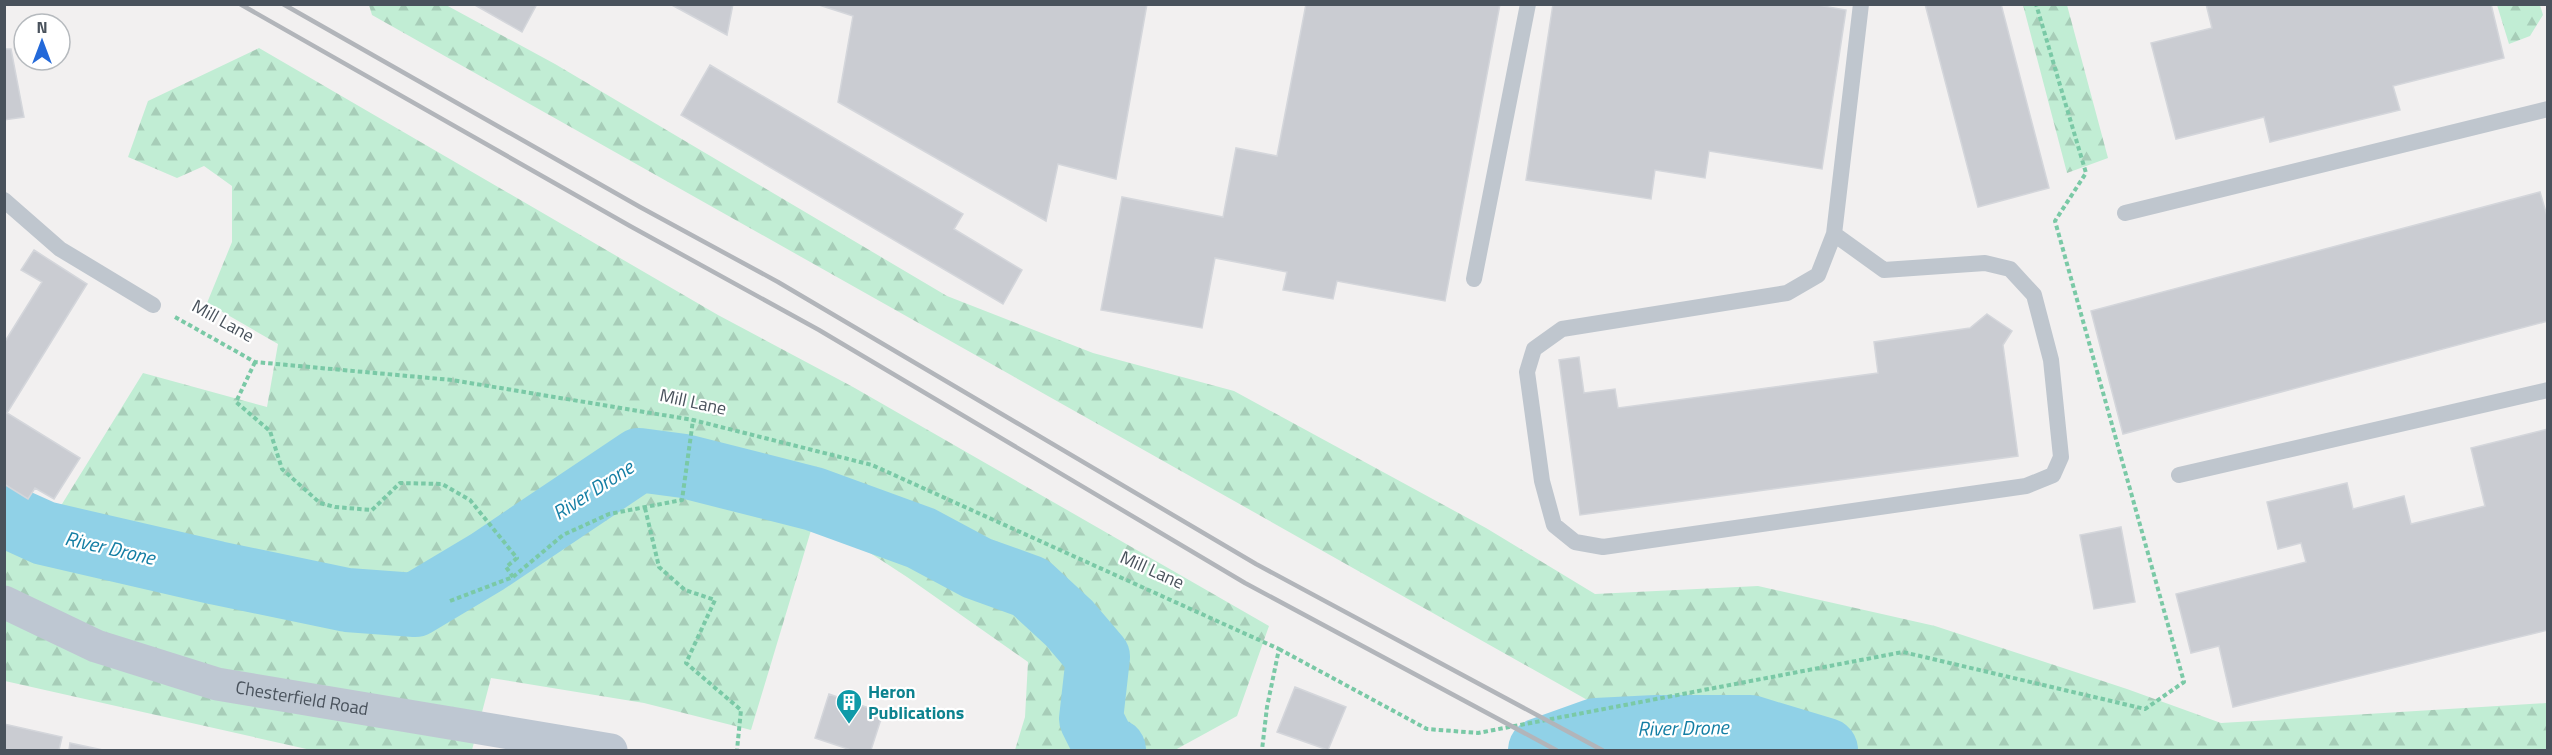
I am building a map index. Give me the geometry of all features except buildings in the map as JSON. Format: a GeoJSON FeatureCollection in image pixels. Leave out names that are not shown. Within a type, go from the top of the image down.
{"type":"FeatureCollection","features":[{"type":"Feature","properties":{"kind":"main road","name":"Chesterfield Road"},"geometry":{"type":"LineString","coordinates":[[4,602],[96,646],[217,684],[611,750]]}},
{"type":"Feature","properties":{"kind":"lane"},"geometry":{"type":"LineString","coordinates":[[1474,279],[1528,4]]}},
{"type":"Feature","properties":{"kind":"lane"},"geometry":{"type":"LineString","coordinates":[[1834,234],[1884,270],[1985,262],[2010,269],[2034,295],[2051,360],[2061,457],[2053,475],[2026,486],[1603,547],[1575,542],[1554,525],[1542,481],[1527,372],[1534,349],[1562,329],[1787,293],[1818,275],[1834,234],[1861,4]]}},
{"type":"Feature","properties":{"kind":"lane"},"geometry":{"type":"LineString","coordinates":[[2125,213],[2547,109]]}},
{"type":"Feature","properties":{"kind":"lane"},"geometry":{"type":"LineString","coordinates":[[4,200],[60,249],[153,305]]}},
{"type":"Feature","properties":{"kind":"lane"},"geometry":{"type":"LineString","coordinates":[[2180,475],[2547,390]]}},
{"type":"Feature","properties":{"kind":"path","name":"Mill Lane"},"geometry":{"type":"LineString","coordinates":[[153,305],[255,362],[453,380],[693,420],[872,465],[1279,649],[1427,729],[1478,733],[1903,652],[2145,709],[2184,682],[2055,221],[2086,173],[2036,4]]}},
{"type":"Feature","properties":{"kind":"path"},"geometry":{"type":"LineString","coordinates":[[255,362],[236,402],[270,431],[282,469],[320,503],[335,507],[372,510],[400,483],[442,484],[470,500],[517,558],[506,567],[513,577]]}},
{"type":"Feature","properties":{"kind":"path"},"geometry":{"type":"LineString","coordinates":[[450,601],[513,577],[562,535],[609,514],[682,500],[693,420]]}},
{"type":"Feature","properties":{"kind":"path"},"geometry":{"type":"LineString","coordinates":[[645,508],[658,567],[685,590],[715,600],[686,663],[741,710],[737,750]]}},
{"type":"Feature","properties":{"kind":"path"},"geometry":{"type":"LineString","coordinates":[[1262,750],[1267,707],[1279,649]]}},
{"type":"Feature","properties":{"kind":"green space"},"geometry":{"type":"Polygon","coordinates":[[[369,5],[446,5],[555,64],[947,296],[1093,353],[1234,391],[1486,528],[1595,594],[1758,586],[1935,626],[2127,689],[2221,723],[2547,703],[2547,750],[1676,750],[372,15],[369,5]]]}},
{"type":"Feature","properties":{"kind":"green space"},"geometry":{"type":"Polygon","coordinates":[[[2023,5],[2067,5],[2108,158],[2067,173],[2023,5]]]}},
{"type":"Feature","properties":{"kind":"green space"},"geometry":{"type":"Polygon","coordinates":[[[2497,5],[2540,5],[2543,15],[2530,36],[2509,44],[2497,5]]]}},
{"type":"Feature","properties":{"kind":"green space"},"geometry":{"type":"Polygon","coordinates":[[[259,48],[718,315],[853,387],[1269,626],[1237,716],[1175,750],[1015,750],[1025,717],[1028,662],[907,577],[815,517],[751,730],[644,703],[491,678],[472,750],[311,750],[5,681],[4,492],[54,517],[143,373],[267,407],[278,344],[207,303],[232,242],[232,186],[204,166],[177,178],[128,157],[148,101],[259,48]]]}},
{"type":"Feature","properties":{"kind":"waterway","name":"River Drone"},"geometry":{"type":"LineString","coordinates":[[4,515],[44,533],[217,573],[347,600],[415,605],[487,562],[639,460],[684,466],[814,499],[921,538],[977,568],[1030,587],[1069,623],[1098,657],[1091,719],[1105,747],[1114,750]]}},
{"type":"Feature","properties":{"kind":"waterway","name":"River Drone"},"geometry":{"type":"LineString","coordinates":[[1540,750],[1596,730],[1656,727],[1750,727],[1826,750]]}},
{"type":"Feature","properties":{"kind":"railway"},"geometry":{"type":"LineString","coordinates":[[240,4],[630,226],[819,330],[1245,583],[1556,750]]}},
{"type":"Feature","properties":{"kind":"railway"},"geometry":{"type":"LineString","coordinates":[[283,4],[640,207],[778,282],[1256,564],[1602,750]]}},
{"type":"Feature","properties":{"kind":"place","name":"Heron Publications"},"geometry":{"type":"Point","coordinates":[849,725]}}]}
